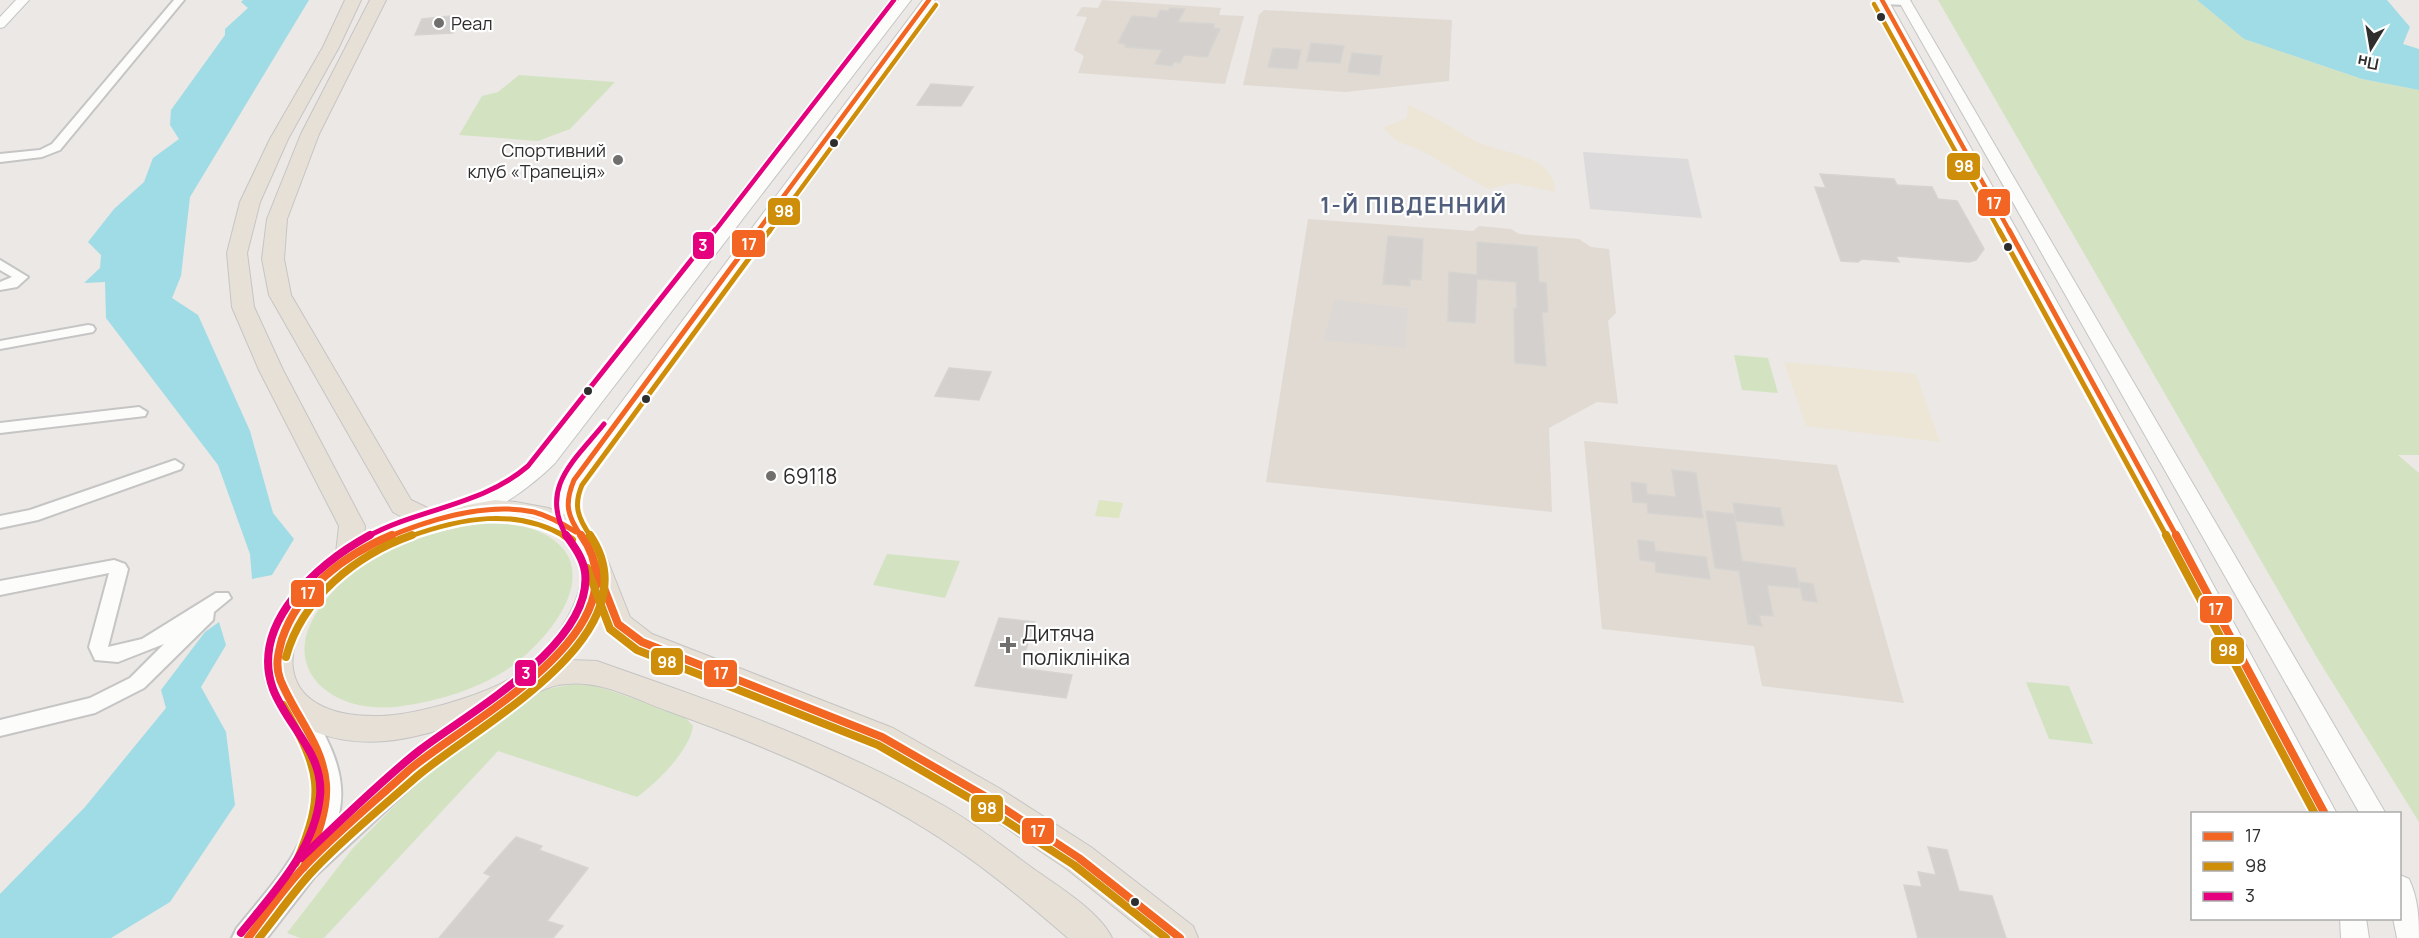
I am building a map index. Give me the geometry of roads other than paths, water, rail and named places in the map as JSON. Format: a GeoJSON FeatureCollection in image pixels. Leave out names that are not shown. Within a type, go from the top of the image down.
{"type":"FeatureCollection","features":[{"type":"Feature","properties":{"kind":"main road"},"geometry":{"type":"LineString","coordinates":[[349,558],[352,526],[271,370],[243,307],[237,253],[250,202],[279,139],[331,47],[353,0]]}},
{"type":"Feature","properties":{"kind":"main road"},"geometry":{"type":"LineString","coordinates":[[378,0],[310,134],[277,219],[273,259],[280,295],[402,506],[429,520]]}},
{"type":"Feature","properties":{"kind":"main road"},"geometry":{"type":"LineString","coordinates":[[279,139],[310,134]]}},
{"type":"Feature","properties":{"kind":"main road"},"geometry":{"type":"LineString","coordinates":[[304,867],[322,830],[330,797],[328,775],[310,732],[282,686],[277,671],[277,654],[285,629],[300,604],[322,580],[349,558],[374,543],[429,520],[459,513],[495,509],[527,511],[555,519],[576,532],[588,547],[618,624],[642,642],[882,736],[988,798],[1079,858],[1180,938]]}},
{"type":"Feature","properties":{"kind":"main road"},"geometry":{"type":"LineString","coordinates":[[248,938],[304,867],[425,757],[522,686],[557,657],[574,634],[588,609],[593,594],[595,565]]}},
{"type":"Feature","properties":{"kind":"main road"},"geometry":{"type":"LineString","coordinates":[[291,700],[311,716],[340,725],[374,729],[413,725],[453,715],[522,686],[564,672],[597,673],[786,743],[841,768],[936,818],[1047,898],[1094,938]]}},
{"type":"Feature","properties":{"kind":"street"},"geometry":{"type":"LineString","coordinates":[[0,24],[23,0]]}},
{"type":"Feature","properties":{"kind":"street"},"geometry":{"type":"LineString","coordinates":[[0,158],[42,153],[56,147],[179,0]]}},
{"type":"Feature","properties":{"kind":"street"},"geometry":{"type":"LineString","coordinates":[[459,513],[510,491],[533,474],[548,458],[905,0]]}},
{"type":"Feature","properties":{"kind":"street"},"geometry":{"type":"LineString","coordinates":[[576,532],[566,514],[565,497],[574,480],[929,0]]}},
{"type":"Feature","properties":{"kind":"street"},"geometry":{"type":"LineString","coordinates":[[1870,0],[1905,1],[2373,812]]}},
{"type":"Feature","properties":{"kind":"street"},"geometry":{"type":"LineString","coordinates":[[1882,0],[2139,467],[2324,812]]}},
{"type":"Feature","properties":{"kind":"street"},"geometry":{"type":"LineString","coordinates":[[0,264],[21,277],[12,284],[0,286]]}},
{"type":"Feature","properties":{"kind":"street"},"geometry":{"type":"LineString","coordinates":[[0,345],[88,329]]}},
{"type":"Feature","properties":{"kind":"street"},"geometry":{"type":"LineString","coordinates":[[0,428],[139,412]]}},
{"type":"Feature","properties":{"kind":"street"},"geometry":{"type":"LineString","coordinates":[[0,522],[32,516],[175,465]]}},
{"type":"Feature","properties":{"kind":"street"},"geometry":{"type":"LineString","coordinates":[[0,588],[114,566],[119,569],[99,647],[102,655],[119,656],[140,650],[222,598],[137,683],[95,705],[0,728]]}},
{"type":"Feature","properties":{"kind":"street"},"geometry":{"type":"LineString","coordinates":[[2401,892],[2411,938]]}},
{"type":"Feature","properties":{"kind":"street"},"geometry":{"type":"LineString","coordinates":[[2353,920],[2355,938]]}},
{"type":"Feature","properties":{"kind":"water"},"geometry":{"type":"Polygon","coordinates":[[[243,0],[309,0],[190,197],[181,276],[172,298],[198,315],[250,431],[273,513],[294,539],[272,575],[252,579],[250,554],[218,465],[106,318],[105,282],[84,283],[100,268],[101,255],[88,242],[114,209],[144,182],[153,158],[179,139],[170,125],[171,110],[225,35],[225,29],[248,8],[241,2],[243,0]]]}},
{"type":"Feature","properties":{"kind":"water"},"geometry":{"type":"Polygon","coordinates":[[[2197,0],[2387,0],[2410,27],[2403,44],[2419,49],[2419,90],[2362,79],[2244,39],[2197,0]]]}},
{"type":"Feature","properties":{"kind":"water"},"geometry":{"type":"Polygon","coordinates":[[[219,622],[226,645],[201,687],[226,732],[235,805],[170,902],[111,938],[0,938],[0,894],[85,807],[166,708],[161,690],[205,632],[219,622]]]}},
{"type":"Feature","properties":{"kind":"place","name":"Реал"},"geometry":{"type":"Point","coordinates":[439,23]}},
{"type":"Feature","properties":{"kind":"place","name":"Спортивний клуб «Трапеція»"},"geometry":{"type":"Point","coordinates":[618,160]}},
{"type":"Feature","properties":{"kind":"place","name":"69118"},"geometry":{"type":"Point","coordinates":[771,476]}},
{"type":"Feature","properties":{"kind":"place","name":"Дитяча поліклініка"},"geometry":{"type":"Point","coordinates":[1008,645]}},
{"type":"Feature","properties":{"kind":"district","name":"1-Й ПІВДЕННИЙ"},"geometry":{"type":"Point","coordinates":[1414,205]}}]}
